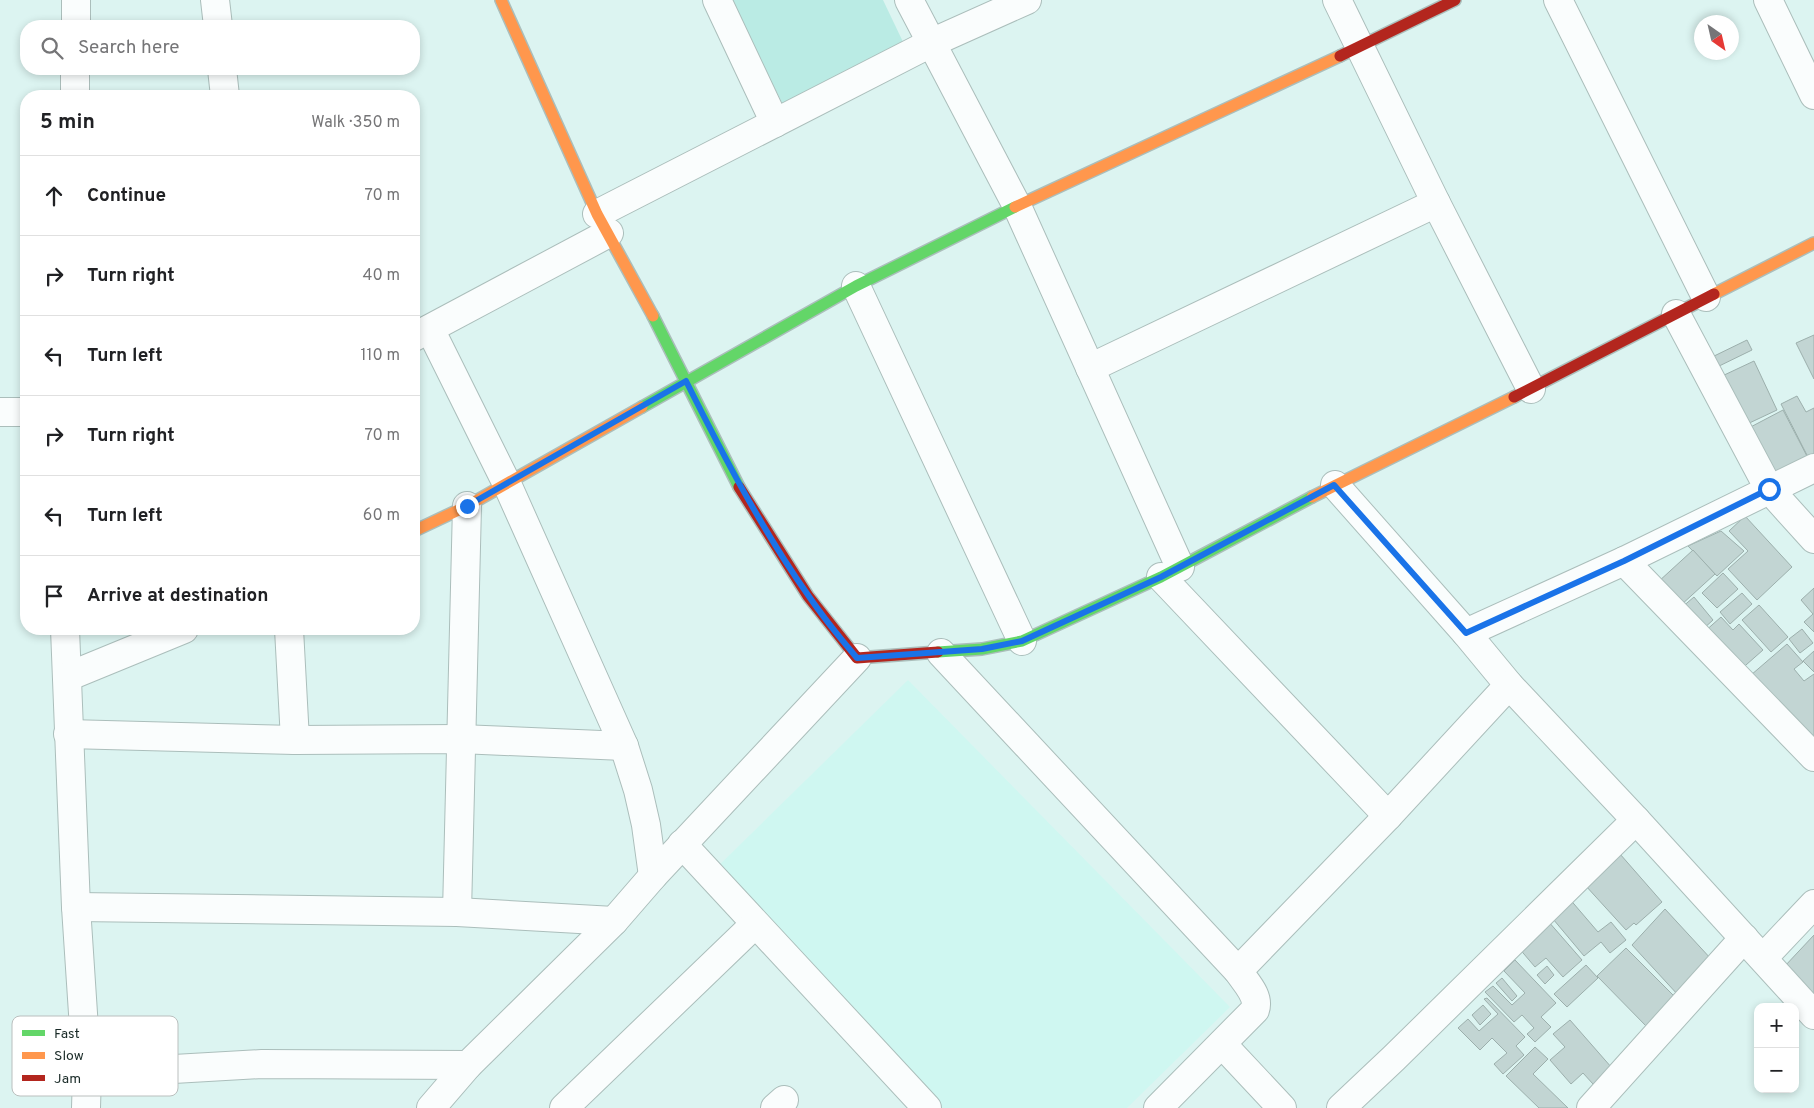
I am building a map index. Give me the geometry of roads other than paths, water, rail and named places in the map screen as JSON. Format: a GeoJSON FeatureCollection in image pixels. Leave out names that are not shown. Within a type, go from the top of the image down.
{"type":"FeatureCollection","features":[{"type":"Feature","properties":{"kind":"street"},"geometry":{"type":"LineString","coordinates":[[76,0],[76,20]]}},
{"type":"Feature","properties":{"kind":"street"},"geometry":{"type":"LineString","coordinates":[[215,0],[217,20]]}},
{"type":"Feature","properties":{"kind":"street"},"geometry":{"type":"LineString","coordinates":[[502,0],[603,224],[650,309],[730,470],[751,507],[808,596],[857,658]]}},
{"type":"Feature","properties":{"kind":"street"},"geometry":{"type":"LineString","coordinates":[[716,0],[775,123]]}},
{"type":"Feature","properties":{"kind":"street"},"geometry":{"type":"LineString","coordinates":[[909,0],[1017,206],[1090,368],[1171,572],[1388,816]]}},
{"type":"Feature","properties":{"kind":"street"},"geometry":{"type":"LineString","coordinates":[[653,876],[646,825],[638,790],[624,746],[507,484],[422,333],[775,123],[930,43],[1027,0]]}},
{"type":"Feature","properties":{"kind":"street"},"geometry":{"type":"LineString","coordinates":[[1337,0],[1436,203],[1531,389]]}},
{"type":"Feature","properties":{"kind":"street"},"geometry":{"type":"LineString","coordinates":[[420,529],[507,484],[856,286],[1017,206],[1359,47],[1454,0]]}},
{"type":"Feature","properties":{"kind":"street"},"geometry":{"type":"LineString","coordinates":[[1558,0],[1706,298]]}},
{"type":"Feature","properties":{"kind":"street"},"geometry":{"type":"LineString","coordinates":[[1768,0],[1814,95]]}},
{"type":"Feature","properties":{"kind":"street"},"geometry":{"type":"LineString","coordinates":[[75,75],[75,90]]}},
{"type":"Feature","properties":{"kind":"street"},"geometry":{"type":"LineString","coordinates":[[223,75],[224,90]]}},
{"type":"Feature","properties":{"kind":"street"},"geometry":{"type":"LineString","coordinates":[[1090,368],[1436,203]]}},
{"type":"Feature","properties":{"kind":"street"},"geometry":{"type":"LineString","coordinates":[[431,1108],[468,1065],[614,921],[682,844],[857,658],[982,649],[1022,641],[1171,572],[1334,485],[1531,389],[1814,243]]}},
{"type":"Feature","properties":{"kind":"street"},"geometry":{"type":"LineString","coordinates":[[856,286],[1022,641]]}},
{"type":"Feature","properties":{"kind":"street"},"geometry":{"type":"LineString","coordinates":[[1676,314],[1769,489],[1814,539]]}},
{"type":"Feature","properties":{"kind":"street"},"geometry":{"type":"LineString","coordinates":[[0,412],[20,412]]}},
{"type":"Feature","properties":{"kind":"street"},"geometry":{"type":"LineString","coordinates":[[1466,633],[1624,561],[1814,468]]}},
{"type":"Feature","properties":{"kind":"street"},"geometry":{"type":"LineString","coordinates":[[1334,485],[1466,633],[1509,685],[1636,820],[1814,1015]]}},
{"type":"Feature","properties":{"kind":"street"},"geometry":{"type":"LineString","coordinates":[[457,912],[467,506]]}},
{"type":"Feature","properties":{"kind":"street"},"geometry":{"type":"LineString","coordinates":[[1624,561],[1814,757]]}},
{"type":"Feature","properties":{"kind":"street"},"geometry":{"type":"LineString","coordinates":[[65,635],[76,907],[83,1016]]}},
{"type":"Feature","properties":{"kind":"street"},"geometry":{"type":"LineString","coordinates":[[67,677],[169,635]]}},
{"type":"Feature","properties":{"kind":"street"},"geometry":{"type":"LineString","coordinates":[[288,635],[295,740]]}},
{"type":"Feature","properties":{"kind":"street"},"geometry":{"type":"LineString","coordinates":[[941,653],[1238,971],[1256,998],[1255,1010],[1158,1108]]}},
{"type":"Feature","properties":{"kind":"street"},"geometry":{"type":"LineString","coordinates":[[1238,971],[1388,816],[1509,685]]}},
{"type":"Feature","properties":{"kind":"street"},"geometry":{"type":"LineString","coordinates":[[68,734],[295,740],[460,739],[624,746]]}},
{"type":"Feature","properties":{"kind":"street"},"geometry":{"type":"LineString","coordinates":[[1341,1108],[1636,820]]}},
{"type":"Feature","properties":{"kind":"street"},"geometry":{"type":"LineString","coordinates":[[682,844],[927,1108]]}},
{"type":"Feature","properties":{"kind":"street"},"geometry":{"type":"LineString","coordinates":[[1763,958],[1814,904]]}},
{"type":"Feature","properties":{"kind":"street"},"geometry":{"type":"LineString","coordinates":[[76,907],[457,912],[614,921]]}},
{"type":"Feature","properties":{"kind":"street"},"geometry":{"type":"LineString","coordinates":[[564,1108],[755,924]]}},
{"type":"Feature","properties":{"kind":"street"},"geometry":{"type":"LineString","coordinates":[[1591,1108],[1744,938]]}},
{"type":"Feature","properties":{"kind":"street"},"geometry":{"type":"LineString","coordinates":[[1222,1044],[1282,1108]]}},
{"type":"Feature","properties":{"kind":"street"},"geometry":{"type":"LineString","coordinates":[[178,1069],[262,1064],[468,1065]]}}]}
